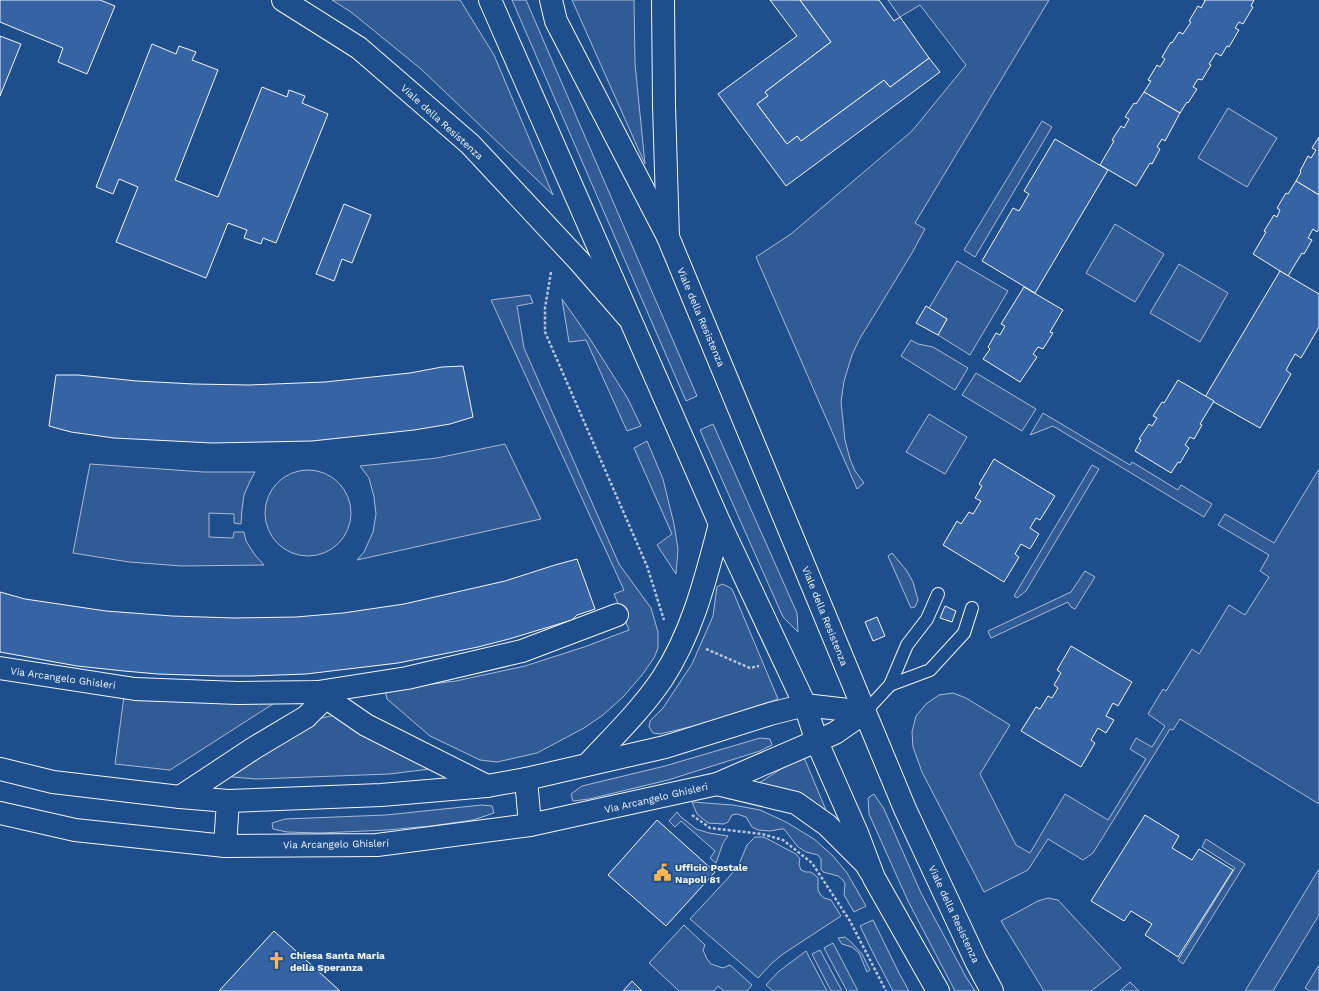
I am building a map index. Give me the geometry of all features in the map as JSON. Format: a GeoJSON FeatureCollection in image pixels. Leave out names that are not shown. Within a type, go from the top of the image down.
{"type":"FeatureCollection","features":[{"type":"Feature","properties":{"kind":"street","name":"Viale della Resistenza"},"geometry":{"type":"LineString","coordinates":[[283,0],[360,48],[470,144],[580,262],[630,319]]}},
{"type":"Feature","properties":{"kind":"street","name":"Viale della Resistenza"},"geometry":{"type":"LineString","coordinates":[[490,0],[720,524],[805,705],[817,742],[857,833],[874,878],[938,991]]}},
{"type":"Feature","properties":{"kind":"street","name":"Viale della Resistenza"},"geometry":{"type":"LineString","coordinates":[[551,0],[556,20],[668,237],[905,809],[976,961],[992,991]]}},
{"type":"Feature","properties":{"kind":"street","name":"Viale della Resistenza"},"geometry":{"type":"LineString","coordinates":[[663,0],[664,105],[668,237]]}},
{"type":"Feature","properties":{"kind":"street"},"geometry":{"type":"LineString","coordinates":[[588,764],[640,708],[662,680],[681,647],[704,587],[720,524]]}},
{"type":"Feature","properties":{"kind":"street","name":"Via Arcangelo Ghisleri"},"geometry":{"type":"LineString","coordinates":[[0,668],[135,688],[238,693],[325,691],[407,678],[522,651],[617,615]]}},
{"type":"Feature","properties":{"kind":"street"},"geometry":{"type":"LineString","coordinates":[[180,797],[254,748],[306,717],[319,704],[325,691],[334,703],[366,725],[487,786]]}},
{"type":"Feature","properties":{"kind":"street"},"geometry":{"type":"LineString","coordinates":[[0,769],[53,782],[180,797],[228,801],[381,795],[487,786],[526,779],[664,747],[770,714],[805,705],[865,712]]}},
{"type":"Feature","properties":{"kind":"street","name":"Via Arcangelo Ghisleri"},"geometry":{"type":"LineString","coordinates":[[0,813],[75,830],[225,846],[378,845],[530,825],[717,784],[817,742],[835,733],[865,712]]}},
{"type":"Feature","properties":{"kind":"street"},"geometry":{"type":"LineString","coordinates":[[526,779],[530,825]]}},
{"type":"Feature","properties":{"kind":"street","name":"Via Arcangelo Ghisleri"},"geometry":{"type":"LineString","coordinates":[[717,784],[796,803],[827,825],[866,864],[874,878]]}},
{"type":"Feature","properties":{"kind":"street"},"geometry":{"type":"LineString","coordinates":[[225,846],[228,801]]}},
{"type":"Feature","properties":{"kind":"lane"},"geometry":{"type":"LineString","coordinates":[[865,712],[890,685],[906,646],[927,619],[938,594]]}},
{"type":"Feature","properties":{"kind":"lane"},"geometry":{"type":"LineString","coordinates":[[890,685],[930,670],[964,633],[972,608]]}},
{"type":"Feature","properties":{"kind":"path"},"geometry":{"type":"LineString","coordinates":[[551,272],[545,308],[545,332],[646,566],[666,626]]}},
{"type":"Feature","properties":{"kind":"path"},"geometry":{"type":"LineString","coordinates":[[700,647],[750,668],[764,664]]}},
{"type":"Feature","properties":{"kind":"path"},"geometry":{"type":"LineString","coordinates":[[687,811],[710,828],[762,834],[783,840],[812,863],[850,921],[886,991]]}},
{"type":"Feature","properties":{"kind":"shaded area"},"geometry":{"type":"Polygon","coordinates":[[[332,0],[460,0],[494,55],[553,195],[421,69],[351,12],[332,0]]]}},
{"type":"Feature","properties":{"kind":"shaded area"},"geometry":{"type":"Polygon","coordinates":[[[512,0],[526,0],[697,396],[686,401],[512,0]]]}},
{"type":"Feature","properties":{"kind":"shaded area"},"geometry":{"type":"Polygon","coordinates":[[[572,0],[634,0],[635,64],[645,164],[572,0]]]}},
{"type":"Feature","properties":{"kind":"shaded area"},"geometry":{"type":"Polygon","coordinates":[[[888,0],[1049,0],[915,223],[925,229],[859,340],[852,355],[844,381],[841,402],[845,440],[850,459],[855,471],[864,483],[857,489],[756,257],[791,234],[912,131],[966,65],[920,5],[900,17],[888,0]]]}},
{"type":"Feature","properties":{"kind":"shaded area"},"geometry":{"type":"Polygon","coordinates":[[[1228,108],[1277,138],[1247,187],[1198,158],[1228,108]]]}},
{"type":"Feature","properties":{"kind":"shaded area"},"geometry":{"type":"Polygon","coordinates":[[[1042,121],[1052,127],[975,257],[964,250],[1042,121]]]}},
{"type":"Feature","properties":{"kind":"shaded area"},"geometry":{"type":"Polygon","coordinates":[[[1115,224],[1164,254],[1135,302],[1086,273],[1115,224]]]}},
{"type":"Feature","properties":{"kind":"shaded area"},"geometry":{"type":"Polygon","coordinates":[[[957,261],[1008,291],[970,355],[938,335],[947,319],[929,308],[957,261]]]}},
{"type":"Feature","properties":{"kind":"shaded area"},"geometry":{"type":"Polygon","coordinates":[[[1179,264],[1228,293],[1200,342],[1150,313],[1179,264]]]}},
{"type":"Feature","properties":{"kind":"shaded area"},"geometry":{"type":"Polygon","coordinates":[[[530,295],[533,303],[517,306],[524,348],[619,564],[651,608],[658,632],[658,648],[654,658],[642,675],[623,697],[603,715],[584,728],[537,753],[497,762],[480,760],[430,736],[387,699],[385,690],[456,681],[525,666],[584,647],[629,630],[614,594],[624,590],[491,300],[530,295]]]}},
{"type":"Feature","properties":{"kind":"shaded area"},"geometry":{"type":"Polygon","coordinates":[[[562,299],[590,339],[628,399],[641,426],[627,431],[586,340],[569,342],[562,299]]]}},
{"type":"Feature","properties":{"kind":"shaded area"},"geometry":{"type":"Polygon","coordinates":[[[911,340],[918,344],[933,347],[968,368],[955,390],[901,356],[911,340]]]}},
{"type":"Feature","properties":{"kind":"shaded area"},"geometry":{"type":"Polygon","coordinates":[[[976,373],[1036,409],[1022,431],[962,395],[976,373]]]}},
{"type":"Feature","properties":{"kind":"shaded area"},"geometry":{"type":"Polygon","coordinates":[[[1043,413],[1130,465],[1132,462],[1178,490],[1181,485],[1212,504],[1204,517],[1053,426],[1030,435],[1043,413]]]}},
{"type":"Feature","properties":{"kind":"shaded area"},"geometry":{"type":"Polygon","coordinates":[[[929,414],[967,437],[945,474],[906,452],[929,414]]]}},
{"type":"Feature","properties":{"kind":"shaded area"},"geometry":{"type":"Polygon","coordinates":[[[713,424],[797,613],[798,632],[783,617],[700,430],[713,424]]]}},
{"type":"Feature","properties":{"kind":"shaded area"},"geometry":{"type":"Polygon","coordinates":[[[647,441],[663,479],[674,524],[678,549],[676,574],[657,545],[672,534],[634,448],[647,441]]]}},
{"type":"Feature","properties":{"kind":"shaded area"},"geometry":{"type":"Polygon","coordinates":[[[505,444],[541,519],[357,560],[364,552],[373,532],[376,514],[374,497],[369,478],[360,466],[437,458],[505,444]]]}},
{"type":"Feature","properties":{"kind":"shaded area"},"geometry":{"type":"Polygon","coordinates":[[[90,464],[204,472],[255,472],[244,495],[241,524],[234,523],[234,514],[209,513],[209,537],[233,538],[234,532],[244,532],[246,541],[264,565],[182,566],[129,562],[73,553],[90,464]]]}},
{"type":"Feature","properties":{"kind":"shaded area"},"geometry":{"type":"Polygon","coordinates":[[[1092,465],[1099,469],[1026,591],[1017,598],[1014,596],[1092,465]]]}},
{"type":"Feature","properties":{"kind":"shaded area"},"geometry":{"type":"Polygon","coordinates":[[[1319,469],[1319,804],[1180,719],[1173,730],[1170,729],[1093,853],[1083,860],[1048,839],[1028,870],[984,892],[922,772],[913,747],[912,732],[916,716],[926,704],[939,695],[953,693],[966,698],[1010,725],[980,774],[1016,845],[1030,853],[1065,794],[1108,820],[1146,759],[1130,749],[1136,738],[1152,747],[1165,726],[1148,714],[1163,689],[1166,691],[1192,649],[1199,654],[1229,605],[1245,615],[1269,577],[1260,571],[1269,555],[1218,525],[1225,514],[1274,543],[1319,469]]]}},
{"type":"Feature","properties":{"kind":"shaded area"},"geometry":{"type":"Polygon","coordinates":[[[308,470],[324,473],[332,477],[344,489],[348,497],[351,513],[348,529],[344,537],[332,549],[324,553],[308,556],[292,553],[284,549],[272,537],[268,529],[265,513],[268,497],[272,489],[284,477],[292,473],[308,470]]]}},
{"type":"Feature","properties":{"kind":"shaded area"},"geometry":{"type":"Polygon","coordinates":[[[892,553],[907,571],[913,582],[918,600],[915,607],[911,608],[888,556],[892,553]]]}},
{"type":"Feature","properties":{"kind":"shaded area"},"geometry":{"type":"Polygon","coordinates":[[[1085,571],[1095,577],[1075,609],[1071,607],[1068,602],[991,638],[988,631],[1071,592],[1085,571]]]}},
{"type":"Feature","properties":{"kind":"shaded area"},"geometry":{"type":"Polygon","coordinates":[[[722,584],[732,589],[778,699],[702,724],[660,734],[653,733],[649,727],[650,721],[663,708],[692,664],[713,616],[717,587],[722,584]]]}},
{"type":"Feature","properties":{"kind":"shaded area"},"geometry":{"type":"Polygon","coordinates":[[[124,696],[276,702],[170,770],[115,764],[124,696]]]}},
{"type":"Feature","properties":{"kind":"shaded area"},"geometry":{"type":"Polygon","coordinates":[[[335,715],[430,769],[389,774],[257,779],[232,777],[231,772],[317,719],[335,715]]]}},
{"type":"Feature","properties":{"kind":"shaded area"},"geometry":{"type":"Polygon","coordinates":[[[760,738],[770,739],[772,745],[760,751],[668,780],[589,799],[573,801],[571,794],[582,786],[665,766],[760,738]]]}},
{"type":"Feature","properties":{"kind":"shaded area"},"geometry":{"type":"Polygon","coordinates":[[[803,755],[828,815],[797,794],[759,783],[803,755]]]}},
{"type":"Feature","properties":{"kind":"shaded area"},"geometry":{"type":"Polygon","coordinates":[[[874,794],[884,809],[921,893],[975,991],[955,991],[908,901],[869,814],[868,798],[874,794]]]}},
{"type":"Feature","properties":{"kind":"shaded area"},"geometry":{"type":"Polygon","coordinates":[[[692,802],[733,805],[760,810],[786,822],[814,839],[833,856],[847,873],[866,906],[854,912],[844,895],[845,884],[843,880],[838,876],[823,872],[821,869],[821,859],[818,855],[806,852],[798,847],[784,829],[770,831],[758,830],[752,827],[746,817],[737,814],[732,815],[728,822],[724,824],[708,823],[697,814],[692,802]]]}},
{"type":"Feature","properties":{"kind":"shaded area"},"geometry":{"type":"Polygon","coordinates":[[[482,805],[492,806],[494,813],[473,820],[387,830],[320,833],[287,832],[273,829],[272,823],[285,819],[386,815],[482,805]]]}},
{"type":"Feature","properties":{"kind":"shaded area"},"geometry":{"type":"Polygon","coordinates":[[[677,812],[696,829],[728,836],[723,843],[716,863],[710,858],[715,851],[681,821],[675,827],[669,821],[677,812]]]}},
{"type":"Feature","properties":{"kind":"shaded area"},"geometry":{"type":"Polygon","coordinates":[[[755,837],[764,837],[796,854],[800,859],[799,864],[801,870],[811,872],[818,878],[818,890],[820,894],[824,898],[831,900],[841,916],[783,954],[758,978],[690,919],[729,877],[739,864],[747,845],[755,837]]]}},
{"type":"Feature","properties":{"kind":"shaded area"},"geometry":{"type":"Polygon","coordinates":[[[1206,839],[1245,864],[1183,964],[1178,960],[1235,868],[1202,847],[1206,839]]]}},
{"type":"Feature","properties":{"kind":"shaded area"},"geometry":{"type":"Polygon","coordinates":[[[1319,869],[1319,915],[1273,991],[1245,991],[1319,869]]]}},
{"type":"Feature","properties":{"kind":"shaded area"},"geometry":{"type":"Polygon","coordinates":[[[1048,898],[1058,900],[1121,968],[1091,991],[1044,991],[1001,921],[1038,901],[1048,898]]]}},
{"type":"Feature","properties":{"kind":"shaded area"},"geometry":{"type":"Polygon","coordinates":[[[873,920],[909,991],[893,991],[873,953],[860,926],[873,920]]]}},
{"type":"Feature","properties":{"kind":"shaded area"},"geometry":{"type":"Polygon","coordinates":[[[684,925],[705,945],[703,950],[711,964],[723,968],[730,965],[752,985],[747,991],[724,991],[718,986],[714,991],[679,991],[649,963],[684,925]]]}},
{"type":"Feature","properties":{"kind":"shaded area"},"geometry":{"type":"Polygon","coordinates":[[[845,937],[862,954],[870,970],[867,972],[859,953],[852,947],[842,944],[838,938],[845,937]]]}},
{"type":"Feature","properties":{"kind":"shaded area"},"geometry":{"type":"Polygon","coordinates":[[[833,943],[858,991],[847,991],[824,948],[833,943]]]}},
{"type":"Feature","properties":{"kind":"shaded area"},"geometry":{"type":"Polygon","coordinates":[[[820,950],[842,991],[831,991],[812,954],[820,950]]]}},
{"type":"Feature","properties":{"kind":"shaded area"},"geometry":{"type":"Polygon","coordinates":[[[806,951],[827,991],[773,991],[766,985],[778,972],[806,951]]]}},
{"type":"Feature","properties":{"kind":"shaded area"},"geometry":{"type":"Polygon","coordinates":[[[1319,965],[1319,991],[1310,991],[1305,988],[1319,965]]]}},
{"type":"Feature","properties":{"kind":"shaded area"},"geometry":{"type":"Polygon","coordinates":[[[1130,982],[1139,991],[1120,991],[1130,982]]]}},
{"type":"Feature","properties":{"kind":"building"},"geometry":{"type":"Polygon","coordinates":[[[0,0],[100,0],[115,6],[87,74],[58,62],[63,48],[0,22],[0,0]]]}},
{"type":"Feature","properties":{"kind":"building"},"geometry":{"type":"Polygon","coordinates":[[[770,0],[800,0],[831,42],[765,92],[768,96],[757,104],[787,144],[797,136],[801,141],[884,80],[890,87],[929,58],[940,72],[786,186],[718,94],[797,36],[770,0]]]}},
{"type":"Feature","properties":{"kind":"building"},"geometry":{"type":"Polygon","coordinates":[[[800,0],[879,0],[894,21],[900,17],[929,58],[890,87],[884,80],[801,141],[797,136],[787,144],[757,104],[768,96],[765,92],[831,42],[800,0]]]}},
{"type":"Feature","properties":{"kind":"building"},"geometry":{"type":"Polygon","coordinates":[[[1204,0],[1254,0],[1251,6],[1253,7],[1243,24],[1239,22],[1235,28],[1239,30],[1229,47],[1227,46],[1221,56],[1216,53],[1202,80],[1198,79],[1193,87],[1197,89],[1180,113],[1144,92],[1151,81],[1148,80],[1157,65],[1160,67],[1165,59],[1162,57],[1171,42],[1172,43],[1179,32],[1183,34],[1191,22],[1189,21],[1198,6],[1201,8],[1205,1],[1204,0]]]}},
{"type":"Feature","properties":{"kind":"building"},"geometry":{"type":"Polygon","coordinates":[[[0,36],[21,44],[0,96],[0,36]]]}},
{"type":"Feature","properties":{"kind":"building"},"geometry":{"type":"Polygon","coordinates":[[[152,44],[176,54],[179,46],[196,52],[192,60],[218,70],[175,180],[218,197],[262,87],[287,97],[289,90],[305,96],[302,103],[328,114],[276,243],[263,238],[261,244],[244,238],[247,230],[228,223],[206,278],[116,242],[138,187],[119,179],[113,194],[96,187],[152,44]]]}},
{"type":"Feature","properties":{"kind":"building"},"geometry":{"type":"Polygon","coordinates":[[[1144,92],[1180,113],[1165,141],[1162,139],[1157,147],[1160,149],[1152,164],[1150,163],[1136,186],[1100,165],[1114,141],[1112,140],[1121,126],[1124,128],[1129,119],[1125,117],[1134,103],[1136,104],[1144,92]]]}},
{"type":"Feature","properties":{"kind":"building"},"geometry":{"type":"Polygon","coordinates":[[[1319,137],[1319,195],[1296,181],[1308,156],[1311,158],[1316,150],[1312,148],[1319,137]]]}},
{"type":"Feature","properties":{"kind":"building"},"geometry":{"type":"Polygon","coordinates":[[[1055,139],[1108,170],[1035,293],[982,261],[1013,208],[1019,211],[1029,194],[1024,191],[1055,139]]]}},
{"type":"Feature","properties":{"kind":"building"},"geometry":{"type":"Polygon","coordinates":[[[1296,181],[1319,195],[1319,229],[1317,232],[1313,229],[1308,238],[1312,240],[1288,276],[1253,254],[1266,232],[1264,231],[1274,215],[1277,217],[1280,210],[1277,208],[1286,193],[1288,194],[1296,181]]]}},
{"type":"Feature","properties":{"kind":"building"},"geometry":{"type":"Polygon","coordinates":[[[344,204],[371,215],[352,263],[342,259],[334,281],[316,274],[344,204]]]}},
{"type":"Feature","properties":{"kind":"building"},"geometry":{"type":"Polygon","coordinates":[[[1280,271],[1319,294],[1319,327],[1301,358],[1295,354],[1286,370],[1291,374],[1260,428],[1205,397],[1280,271]]]}},
{"type":"Feature","properties":{"kind":"building"},"geometry":{"type":"Polygon","coordinates":[[[1024,287],[1063,310],[1050,332],[1053,333],[1043,349],[1038,347],[1033,354],[1037,357],[1020,382],[983,359],[990,349],[988,347],[996,333],[1000,335],[1005,326],[1001,324],[1024,287]]]}},
{"type":"Feature","properties":{"kind":"building"},"geometry":{"type":"Polygon","coordinates":[[[926,306],[947,319],[938,335],[916,323],[926,306]]]}},
{"type":"Feature","properties":{"kind":"building"},"geometry":{"type":"Polygon","coordinates":[[[463,366],[473,417],[450,424],[414,430],[312,441],[212,443],[114,438],[71,432],[49,426],[56,375],[78,375],[137,381],[194,384],[249,385],[325,382],[410,373],[442,367],[463,366]]]}},
{"type":"Feature","properties":{"kind":"building"},"geometry":{"type":"Polygon","coordinates":[[[1178,380],[1214,401],[1200,424],[1202,425],[1194,439],[1190,437],[1185,445],[1189,448],[1180,463],[1178,462],[1171,473],[1135,451],[1141,440],[1139,439],[1149,424],[1152,426],[1157,418],[1153,416],[1162,402],[1164,403],[1178,380]]]}},
{"type":"Feature","properties":{"kind":"building"},"geometry":{"type":"Polygon","coordinates":[[[994,459],[1055,496],[1040,520],[1036,518],[1030,528],[1039,534],[1030,549],[1021,544],[1015,554],[1019,557],[1004,582],[943,545],[957,521],[961,524],[969,512],[973,514],[981,501],[975,498],[982,486],[979,484],[994,459]]]}},
{"type":"Feature","properties":{"kind":"building"},"geometry":{"type":"Polygon","coordinates":[[[577,559],[595,609],[577,615],[572,620],[509,639],[478,647],[398,663],[306,674],[218,676],[158,674],[77,666],[0,652],[0,592],[25,599],[106,611],[172,616],[234,618],[296,617],[343,613],[404,604],[505,581],[577,559]]]}},
{"type":"Feature","properties":{"kind":"building"},"geometry":{"type":"Polygon","coordinates":[[[945,606],[956,611],[952,622],[940,618],[945,606]]]}},
{"type":"Feature","properties":{"kind":"building"},"geometry":{"type":"Polygon","coordinates":[[[877,617],[885,636],[873,641],[865,622],[877,617]]]}},
{"type":"Feature","properties":{"kind":"building"},"geometry":{"type":"Polygon","coordinates":[[[1071,646],[1132,682],[1118,706],[1113,703],[1106,716],[1114,720],[1106,733],[1098,728],[1091,740],[1095,743],[1081,767],[1021,731],[1036,707],[1040,709],[1048,696],[1052,698],[1058,688],[1054,685],[1061,673],[1057,670],[1071,646]]]}},
{"type":"Feature","properties":{"kind":"building"},"geometry":{"type":"Polygon","coordinates":[[[1145,815],[1179,836],[1172,848],[1192,860],[1199,849],[1233,870],[1178,957],[1145,935],[1152,924],[1131,911],[1124,921],[1091,901],[1145,815]]]}},
{"type":"Feature","properties":{"kind":"building","name":"Ufficio Postale Napoli 81"},"geometry":{"type":"Polygon","coordinates":[[[657,820],[715,872],[666,926],[608,875],[657,820]]]}},
{"type":"Feature","properties":{"kind":"building","name":"Chiesa Santa Maria della Speranza"},"geometry":{"type":"Polygon","coordinates":[[[274,931],[340,991],[219,991],[274,931]]]}},
{"type":"Feature","properties":{"kind":"building"},"geometry":{"type":"Polygon","coordinates":[[[632,981],[642,991],[623,991],[632,981]]]}},
{"type":"Feature","properties":{"kind":"place","name":"Ufficio Postale Napoli 81"},"geometry":{"type":"Point","coordinates":[662,873]}},
{"type":"Feature","properties":{"kind":"place","name":"Chiesa Santa Maria della Speranza"},"geometry":{"type":"Point","coordinates":[277,961]}}]}
